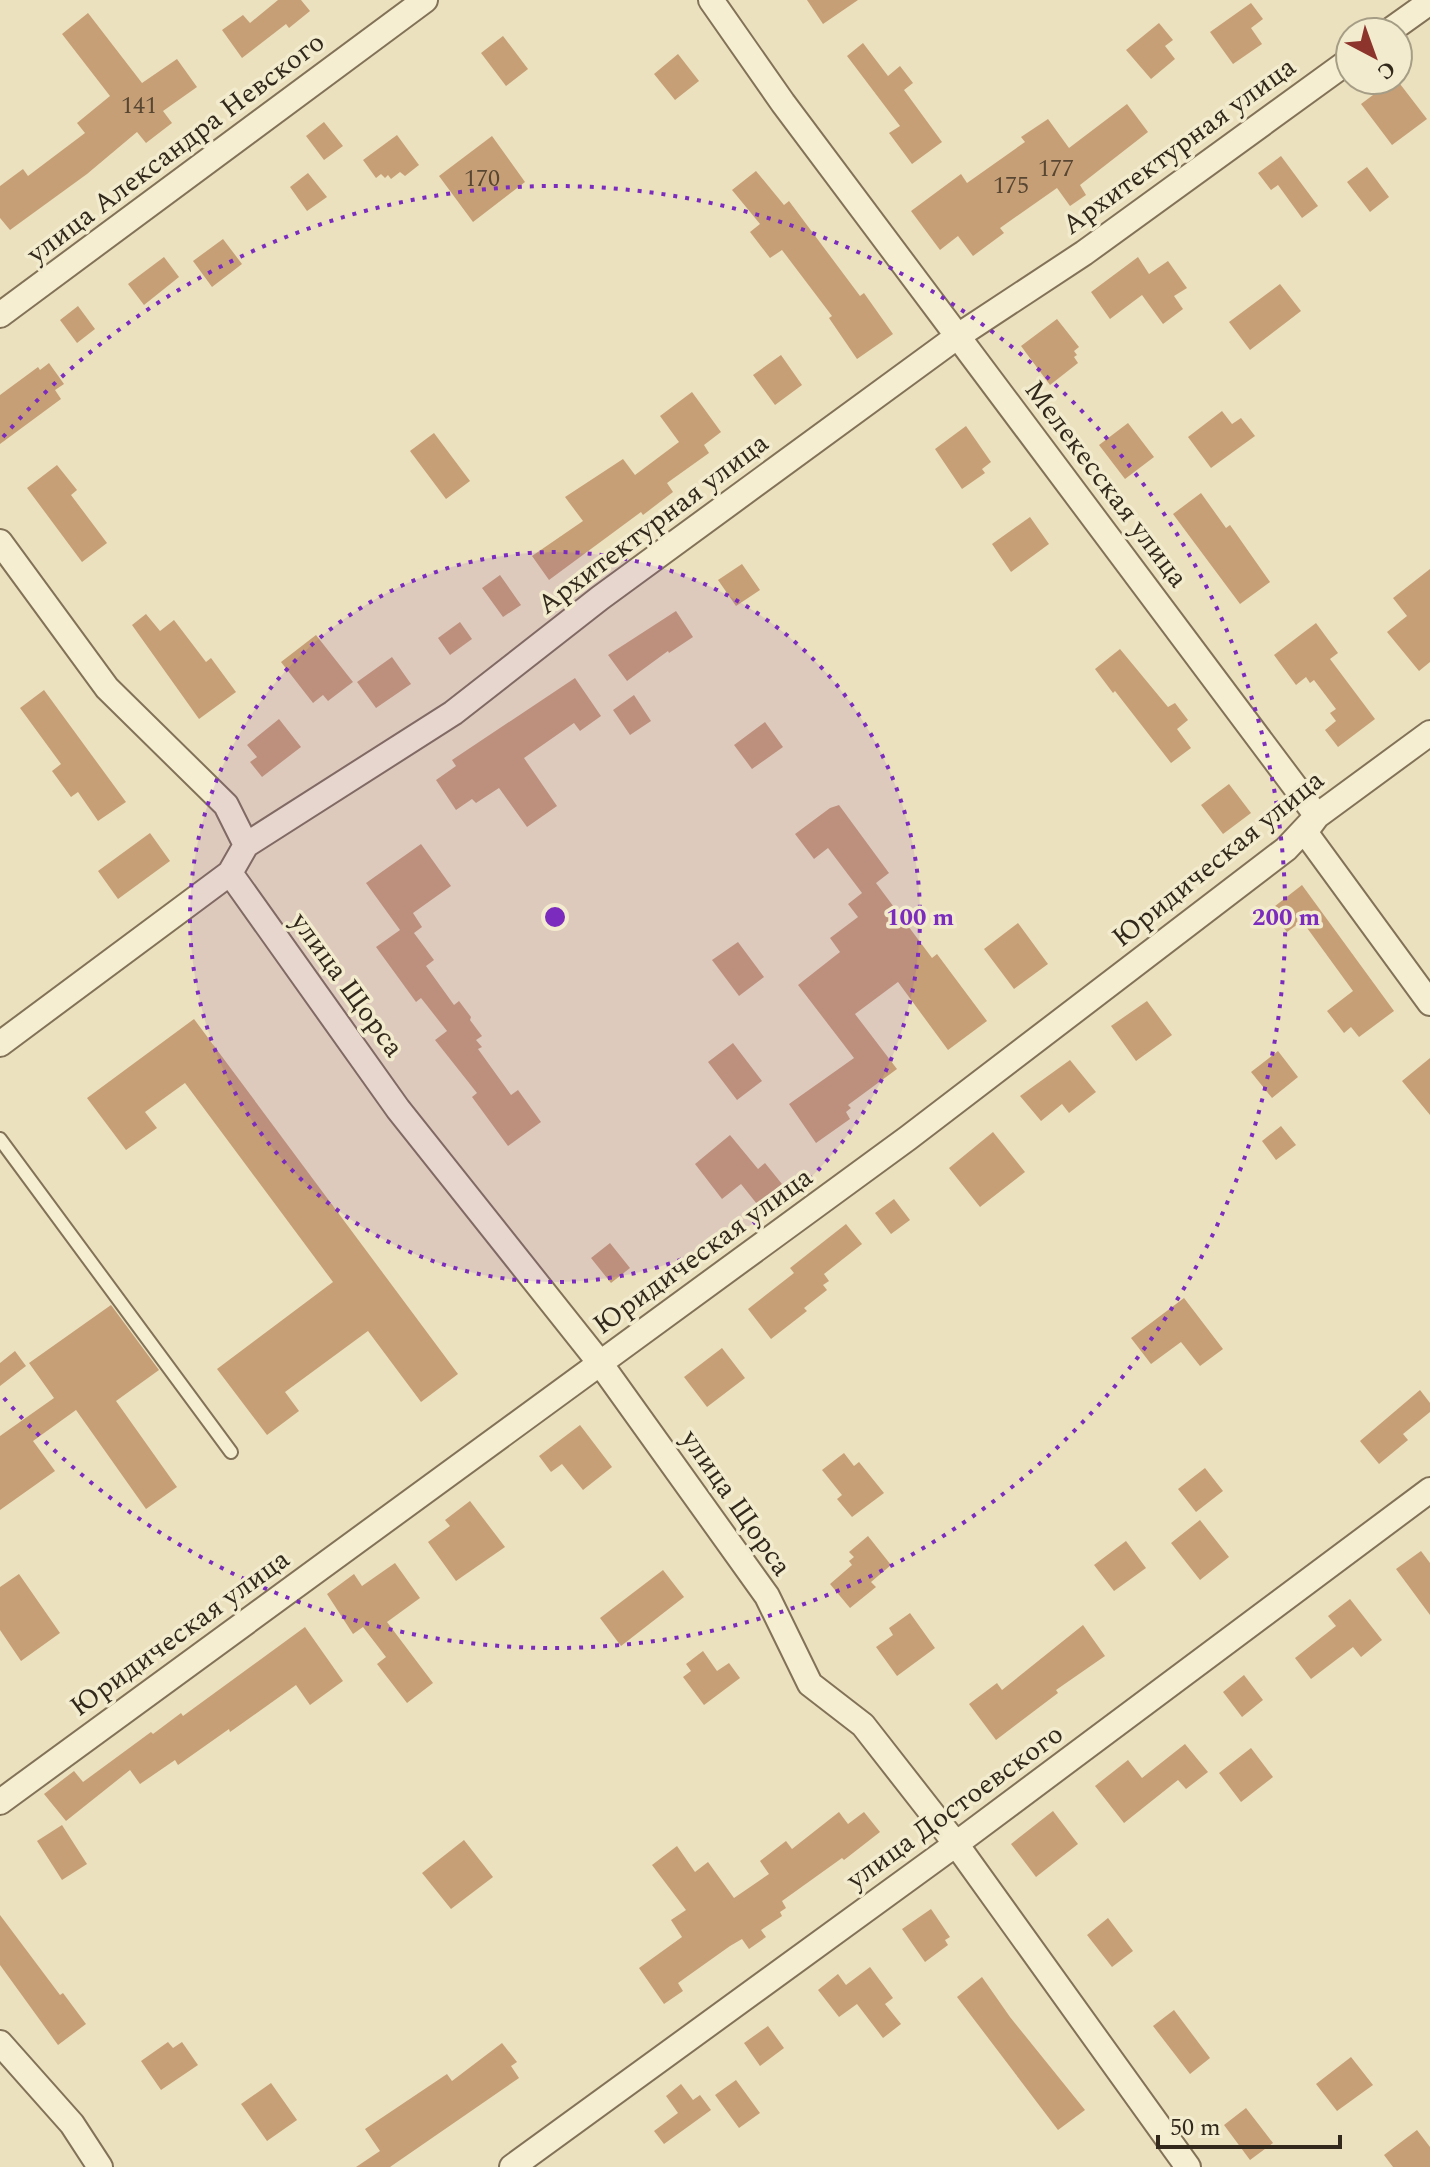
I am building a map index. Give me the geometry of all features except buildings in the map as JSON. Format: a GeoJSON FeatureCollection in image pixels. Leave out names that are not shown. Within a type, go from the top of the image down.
{"type":"FeatureCollection","features":[{"type":"Feature","properties":{"kind":"street","name":"улица Александра Невского"},"geometry":{"type":"LineString","coordinates":[[0,315],[425,0]]}},
{"type":"Feature","properties":{"kind":"street","name":"Мелекесская улица"},"geometry":{"type":"LineString","coordinates":[[711,0],[783,103],[958,336],[1311,824],[1430,1003]]}},
{"type":"Feature","properties":{"kind":"street"},"geometry":{"type":"LineString","coordinates":[[1410,16],[1430,2]]}},
{"type":"Feature","properties":{"kind":"street","name":"Архитектурная улица"},"geometry":{"type":"LineString","coordinates":[[0,1044],[230,873],[246,845],[453,713],[600,598],[958,336],[1084,253],[1334,72]]}},
{"type":"Feature","properties":{"kind":"street"},"geometry":{"type":"LineString","coordinates":[[0,542],[107,688],[226,805],[246,845]]}},
{"type":"Feature","properties":{"kind":"street","name":"Юридическая улица"},"geometry":{"type":"LineString","coordinates":[[0,1802],[908,1138],[1273,859],[1311,824],[1430,733]]}},
{"type":"Feature","properties":{"kind":"street","name":"улица Щорса"},"geometry":{"type":"LineString","coordinates":[[230,873],[398,1109],[600,1363],[767,1596],[810,1684],[863,1725],[956,1844],[1188,2167]]}},
{"type":"Feature","properties":{"kind":"street","name":"улица Достоевского"},"geometry":{"type":"LineString","coordinates":[[512,2167],[956,1844],[1430,1490]]}},
{"type":"Feature","properties":{"kind":"street"},"geometry":{"type":"LineString","coordinates":[[0,2043],[72,2124],[100,2167]]}},
{"type":"Feature","properties":{"kind":"lane"},"geometry":{"type":"LineString","coordinates":[[0,1139],[231,1452]]}}]}
